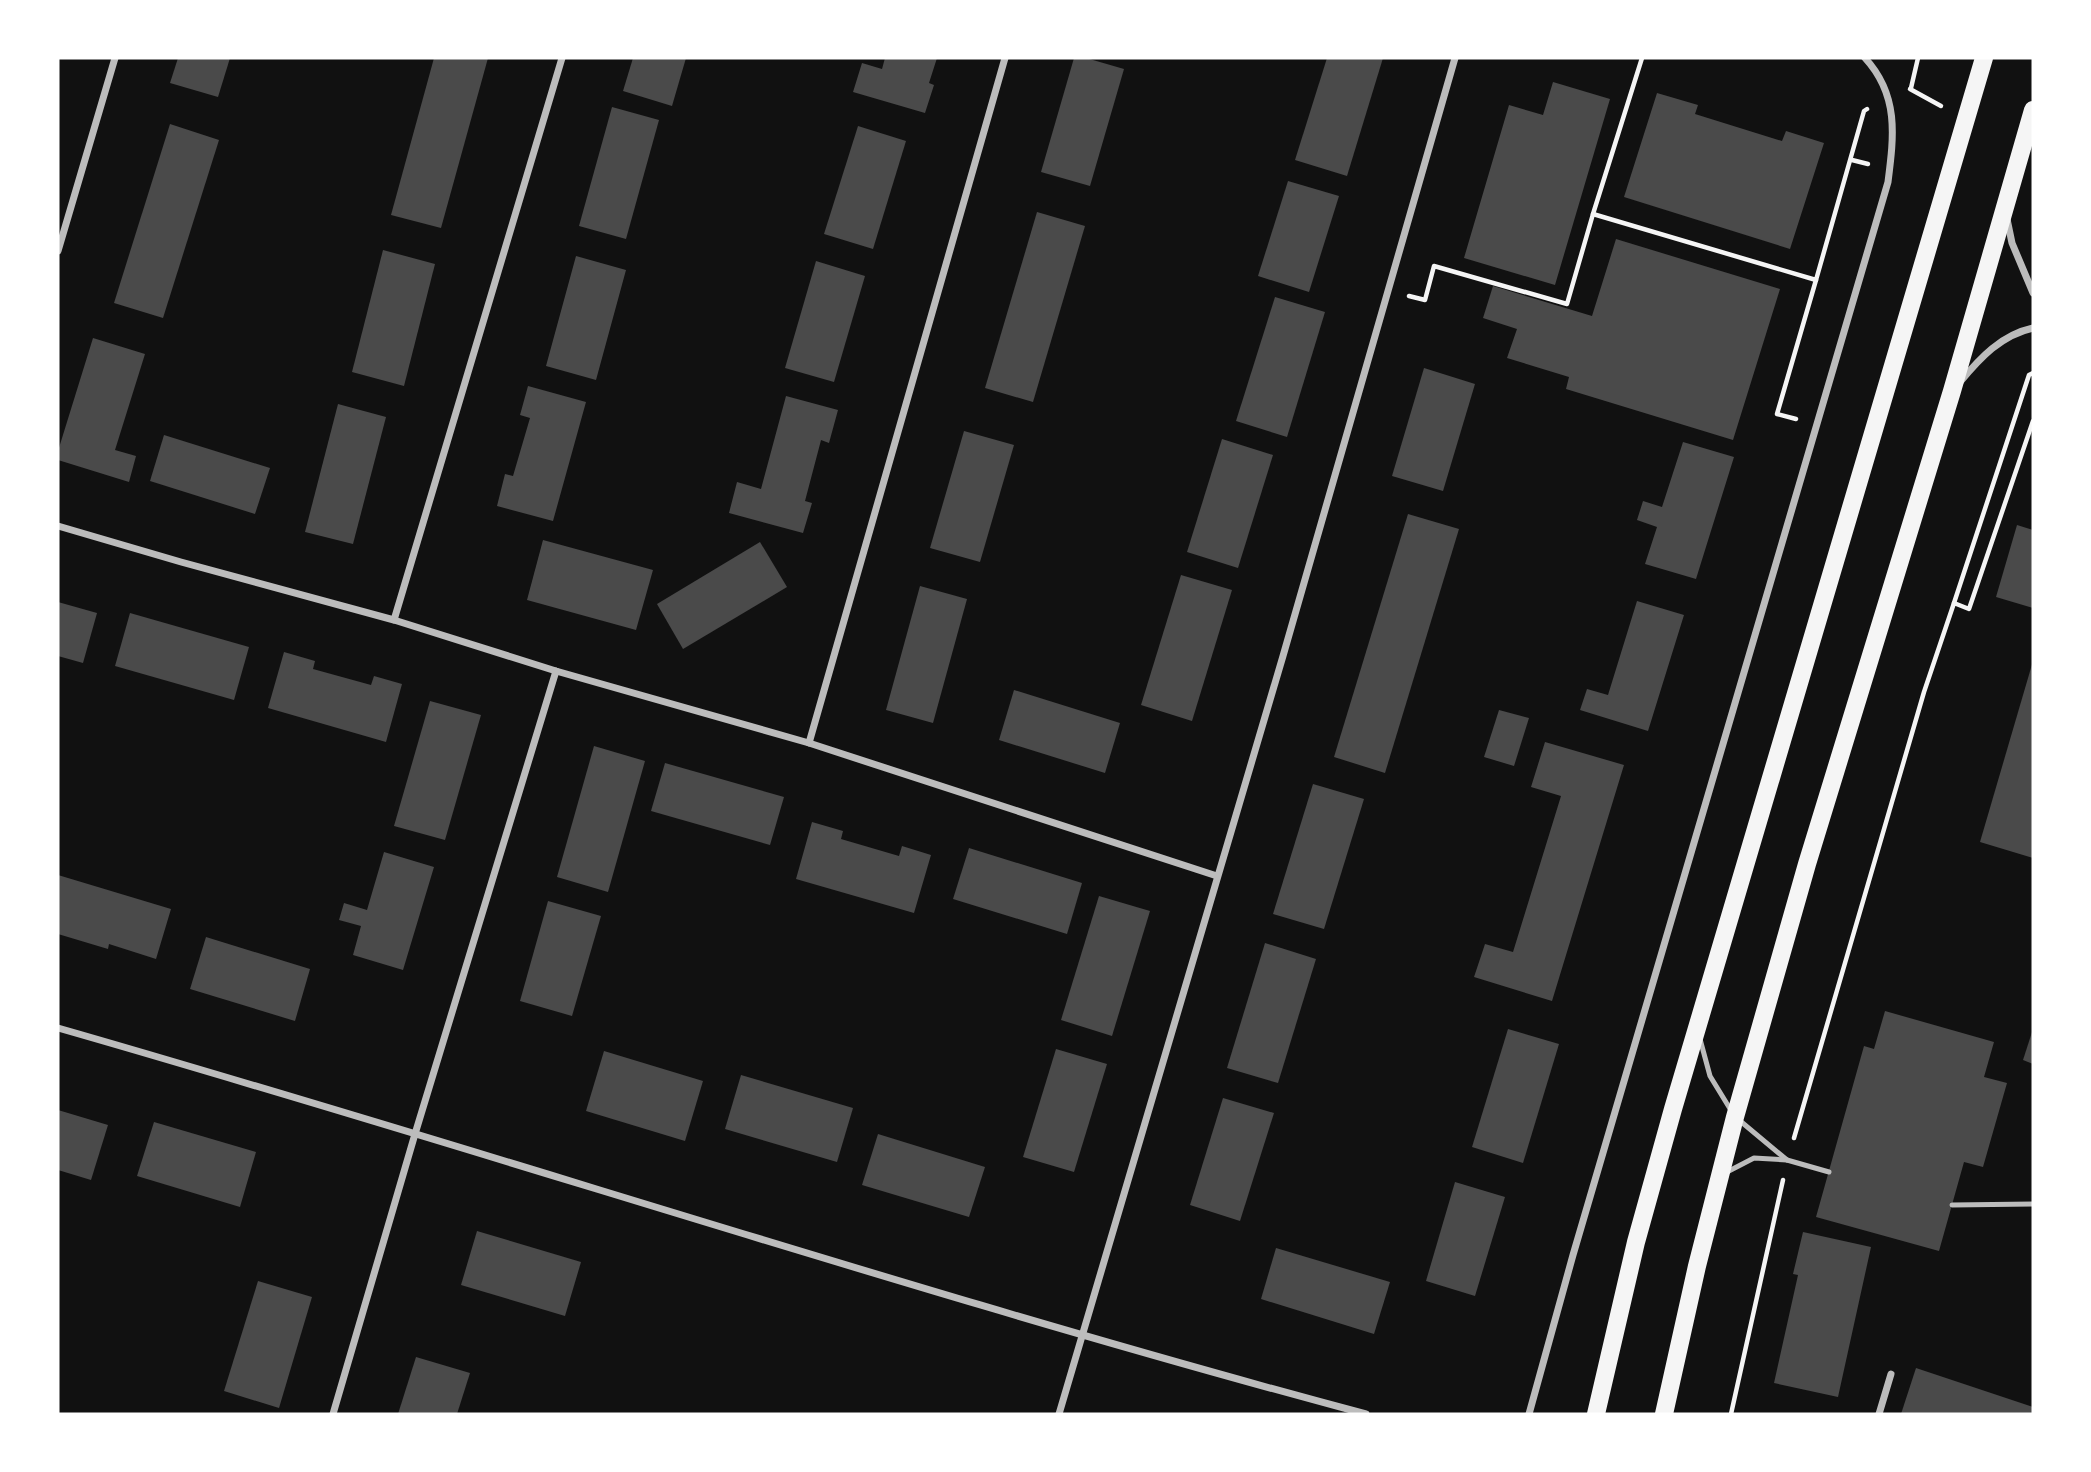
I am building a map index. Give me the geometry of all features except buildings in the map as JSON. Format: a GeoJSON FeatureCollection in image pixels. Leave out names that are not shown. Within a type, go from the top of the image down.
{"type":"FeatureCollection","features":[{"type":"Feature","properties":{"kind":"main road"},"geometry":{"type":"LineString","coordinates":[[1596,1414],[1636,1242],[1984,58]]}},
{"type":"Feature","properties":{"kind":"main road"},"geometry":{"type":"LineString","coordinates":[[1664,1414],[1735,1117],[1807,864],[1952,391],[2033,110]]}},
{"type":"Feature","properties":{"kind":"street"},"geometry":{"type":"LineString","coordinates":[[58,251],[115,58]]}},
{"type":"Feature","properties":{"kind":"street"},"geometry":{"type":"LineString","coordinates":[[394,620],[562,58]]}},
{"type":"Feature","properties":{"kind":"street"},"geometry":{"type":"LineString","coordinates":[[809,743],[1005,58]]}},
{"type":"Feature","properties":{"kind":"street"},"geometry":{"type":"LineString","coordinates":[[1059,1414],[1283,656],[1455,58]]}},
{"type":"Feature","properties":{"kind":"street"},"geometry":{"type":"LineString","coordinates":[[1529,1414],[1573,1255],[1888,182],[1894,134],[1889,98],[1878,72],[1865,58]]}},
{"type":"Feature","properties":{"kind":"street"},"geometry":{"type":"LineString","coordinates":[[2004,204],[2012,243],[2033,293]]}},
{"type":"Feature","properties":{"kind":"street"},"geometry":{"type":"LineString","coordinates":[[1952,391],[1982,357],[2002,340],[2033,328]]}},
{"type":"Feature","properties":{"kind":"street"},"geometry":{"type":"LineString","coordinates":[[58,526],[394,620],[556,671],[809,743],[1217,876]]}},
{"type":"Feature","properties":{"kind":"street"},"geometry":{"type":"LineString","coordinates":[[333,1414],[556,671]]}},
{"type":"Feature","properties":{"kind":"street"},"geometry":{"type":"LineString","coordinates":[[58,1028],[1083,1334],[1366,1414]]}},
{"type":"Feature","properties":{"kind":"street"},"geometry":{"type":"LineString","coordinates":[[1879,1414],[1891,1374]]}},
{"type":"Feature","properties":{"kind":"lane"},"geometry":{"type":"LineString","coordinates":[[1697,1029],[1710,1076],[1735,1117],[1787,1160]]}},
{"type":"Feature","properties":{"kind":"lane"},"geometry":{"type":"LineString","coordinates":[[1719,1177],[1755,1158],[1787,1160],[1829,1172]]}},
{"type":"Feature","properties":{"kind":"lane"},"geometry":{"type":"LineString","coordinates":[[1952,1205],[2033,1204]]}},
{"type":"Feature","properties":{"kind":"path"},"geometry":{"type":"LineString","coordinates":[[1425,300],[1434,266],[1567,304],[1592,214],[1642,58]]}},
{"type":"Feature","properties":{"kind":"path"},"geometry":{"type":"LineString","coordinates":[[1911,88],[1918,58]]}},
{"type":"Feature","properties":{"kind":"path"},"geometry":{"type":"LineString","coordinates":[[1797,420],[1777,414],[1864,111],[1889,98]]}},
{"type":"Feature","properties":{"kind":"path"},"geometry":{"type":"LineString","coordinates":[[1592,214],[1816,280]]}},
{"type":"Feature","properties":{"kind":"path"},"geometry":{"type":"LineString","coordinates":[[1731,1414],[1787,1160],[1920,706],[2029,374],[2033,373]]}},
{"type":"Feature","properties":{"kind":"path"},"geometry":{"type":"LineString","coordinates":[[1954,603],[1969,608],[2033,421]]}}]}
